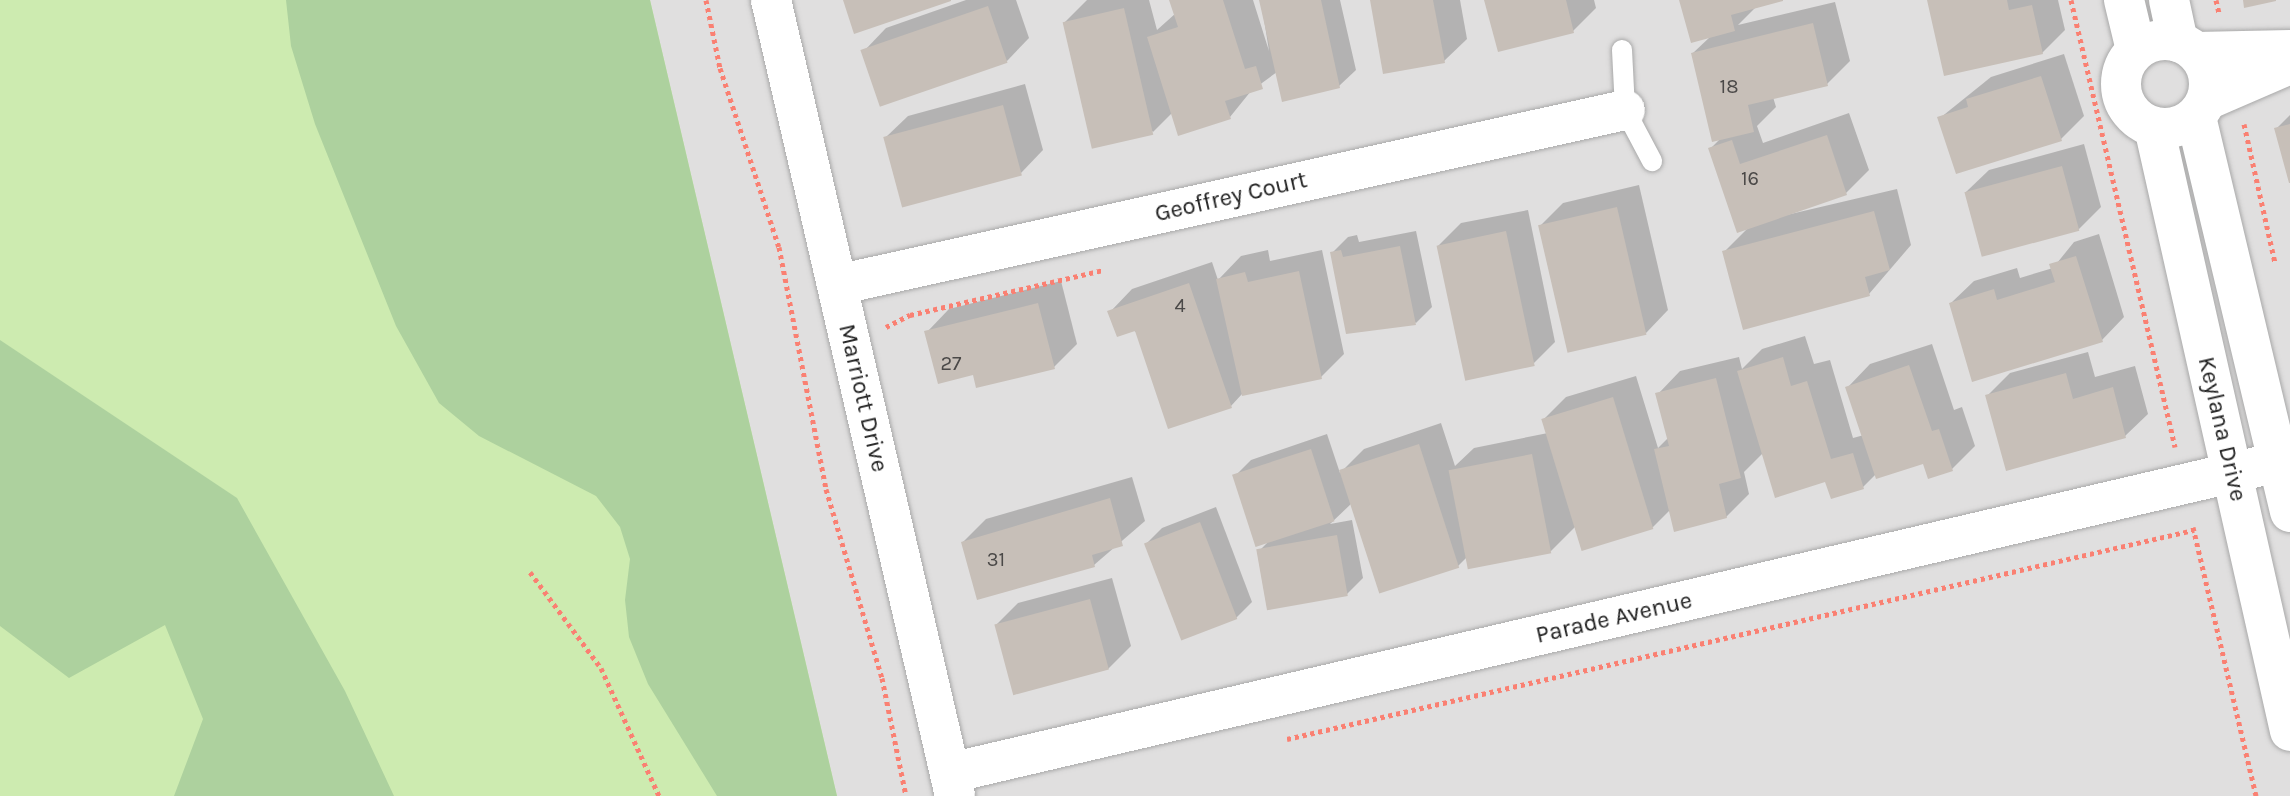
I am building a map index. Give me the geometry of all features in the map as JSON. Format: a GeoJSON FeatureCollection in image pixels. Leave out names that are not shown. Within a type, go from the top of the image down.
{"type":"FeatureCollection","features":[{"type":"Feature","properties":{"kind":"street","name":"Marriott Drive"},"geometry":{"type":"LineString","coordinates":[[771,0],[953,784]]}},
{"type":"Feature","properties":{"kind":"street"},"geometry":{"type":"LineString","coordinates":[[2124,0],[2136,50]]}},
{"type":"Feature","properties":{"kind":"street","name":"Keylana Drive"},"geometry":{"type":"LineString","coordinates":[[2169,0],[2207,75],[2278,462],[2290,512]]}},
{"type":"Feature","properties":{"kind":"street"},"geometry":{"type":"LineString","coordinates":[[2290,50],[2207,75],[2168,129],[2154,127],[2130,113],[2120,87],[2127,60],[2149,42],[2207,75],[2290,64]]}},
{"type":"Feature","properties":{"kind":"street","name":"Geoffrey Court"},"geometry":{"type":"LineString","coordinates":[[837,285],[1625,110]]}},
{"type":"Feature","properties":{"kind":"street","name":"Keylana Drive"},"geometry":{"type":"LineString","coordinates":[[2154,127],[2290,731]]}},
{"type":"Feature","properties":{"kind":"street","name":"Parade Avenue"},"geometry":{"type":"LineString","coordinates":[[953,784],[2278,462]]}},
{"type":"Feature","properties":{"kind":"lane"},"geometry":{"type":"LineString","coordinates":[[1622,50],[1625,110],[1652,161]]}},
{"type":"Feature","properties":{"kind":"path"},"geometry":{"type":"LineString","coordinates":[[706,0],[720,68],[779,247],[826,489],[882,678],[906,796]]}},
{"type":"Feature","properties":{"kind":"path"},"geometry":{"type":"LineString","coordinates":[[2071,0],[2256,796]]}},
{"type":"Feature","properties":{"kind":"path"},"geometry":{"type":"LineString","coordinates":[[2216,0],[2207,75],[2278,275]]}},
{"type":"Feature","properties":{"kind":"path"},"geometry":{"type":"LineString","coordinates":[[1284,739],[2194,530]]}},
{"type":"Feature","properties":{"kind":"path"},"geometry":{"type":"LineString","coordinates":[[530,572],[601,668],[659,796]]}},
{"type":"Feature","properties":{"kind":"shaded area"},"geometry":{"type":"Polygon","coordinates":[[[650,0],[2290,0],[2290,796],[650,796],[650,0]]]}},
{"type":"Feature","properties":{"kind":"green space"},"geometry":{"type":"Polygon","coordinates":[[[0,0],[650,0],[837,796],[0,796],[0,0]]]}},
{"type":"Feature","properties":{"kind":"green space"},"geometry":{"type":"Polygon","coordinates":[[[286,0],[650,0],[837,796],[717,796],[648,684],[629,637],[625,600],[630,559],[620,527],[596,496],[479,436],[439,403],[396,326],[315,124],[291,46],[286,0]]]}},
{"type":"Feature","properties":{"kind":"green space"},"geometry":{"type":"Polygon","coordinates":[[[0,340],[237,498],[345,691],[394,796],[174,796],[203,719],[165,625],[69,678],[0,626],[0,340]]]}},
{"type":"Feature","properties":{"kind":"building"},"geometry":{"type":"Polygon","coordinates":[[[843,0],[951,0],[951,1],[854,34],[843,0]]]}},
{"type":"Feature","properties":{"kind":"building"},"geometry":{"type":"Polygon","coordinates":[[[1169,0],[1223,0],[1245,69],[1256,66],[1263,89],[1225,101],[1231,119],[1178,136],[1147,37],[1178,27],[1169,0]]]}},
{"type":"Feature","properties":{"kind":"building"},"geometry":{"type":"Polygon","coordinates":[[[1259,0],[1321,0],[1340,88],[1282,102],[1259,0]]]}},
{"type":"Feature","properties":{"kind":"building"},"geometry":{"type":"Polygon","coordinates":[[[1370,0],[1433,0],[1445,63],[1383,74],[1370,0]]]}},
{"type":"Feature","properties":{"kind":"building"},"geometry":{"type":"Polygon","coordinates":[[[1484,0],[1566,0],[1574,33],[1498,52],[1484,0]]]}},
{"type":"Feature","properties":{"kind":"building"},"geometry":{"type":"Polygon","coordinates":[[[1679,0],[1783,1],[1731,15],[1735,31],[1691,43],[1679,0]]]}},
{"type":"Feature","properties":{"kind":"building"},"geometry":{"type":"Polygon","coordinates":[[[1927,0],[2007,0],[2009,10],[2032,5],[2043,54],[1944,76],[1927,0]]]}},
{"type":"Feature","properties":{"kind":"building"},"geometry":{"type":"Polygon","coordinates":[[[2243,0],[2276,0],[2276,1],[2244,8],[2243,0]]]}},
{"type":"Feature","properties":{"kind":"building"},"geometry":{"type":"Polygon","coordinates":[[[988,6],[1008,63],[880,107],[860,50],[988,6]]]}},
{"type":"Feature","properties":{"kind":"building"},"geometry":{"type":"Polygon","coordinates":[[[1124,8],[1153,135],[1092,149],[1063,22],[1124,8]]]}},
{"type":"Feature","properties":{"kind":"building"},"geometry":{"type":"Polygon","coordinates":[[[1813,23],[1828,86],[1748,105],[1754,132],[1712,142],[1691,53],[1813,23]]]}},
{"type":"Feature","properties":{"kind":"building"},"geometry":{"type":"Polygon","coordinates":[[[2041,76],[2062,141],[1956,174],[1937,117],[1968,107],[1966,99],[2041,76]]]}},
{"type":"Feature","properties":{"kind":"building"},"geometry":{"type":"Polygon","coordinates":[[[1003,105],[1022,176],[902,208],[883,137],[1003,105]]]}},
{"type":"Feature","properties":{"kind":"building"},"geometry":{"type":"Polygon","coordinates":[[[2290,124],[2290,183],[2289,183],[2274,128],[2290,124]]]}},
{"type":"Feature","properties":{"kind":"building"},"geometry":{"type":"Polygon","coordinates":[[[1827,135],[1847,195],[1737,233],[1708,148],[1732,140],[1740,164],[1827,135]]]}},
{"type":"Feature","properties":{"kind":"building"},"geometry":{"type":"Polygon","coordinates":[[[2062,166],[2079,231],[1982,257],[1964,192],[2062,166]]]}},
{"type":"Feature","properties":{"kind":"building"},"geometry":{"type":"Polygon","coordinates":[[[1617,207],[1646,335],[1568,353],[1538,225],[1617,207]]]}},
{"type":"Feature","properties":{"kind":"building"},"geometry":{"type":"Polygon","coordinates":[[[1874,211],[1890,270],[1865,277],[1870,296],[1743,330],[1722,251],[1874,211]]]}},
{"type":"Feature","properties":{"kind":"building"},"geometry":{"type":"Polygon","coordinates":[[[1506,231],[1535,366],[1465,381],[1437,246],[1506,231]]]}},
{"type":"Feature","properties":{"kind":"building"},"geometry":{"type":"Polygon","coordinates":[[[1400,246],[1416,325],[1346,334],[1330,252],[1341,250],[1343,257],[1400,246]]]}},
{"type":"Feature","properties":{"kind":"building"},"geometry":{"type":"Polygon","coordinates":[[[2076,256],[2103,342],[1972,382],[1949,303],[1994,289],[1997,300],[2055,282],[2049,264],[2076,256]]]}},
{"type":"Feature","properties":{"kind":"building"},"geometry":{"type":"Polygon","coordinates":[[[1299,271],[1322,379],[1242,396],[1216,279],[1245,272],[1248,282],[1299,271]]]}},
{"type":"Feature","properties":{"kind":"building"},"geometry":{"type":"Polygon","coordinates":[[[1189,283],[1232,408],[1168,429],[1135,331],[1117,337],[1107,311],[1189,283]]]}},
{"type":"Feature","properties":{"kind":"building"},"geometry":{"type":"Polygon","coordinates":[[[1038,303],[1055,369],[976,388],[973,375],[938,384],[924,331],[1038,303]]]}},
{"type":"Feature","properties":{"kind":"building"},"geometry":{"type":"Polygon","coordinates":[[[1783,357],[1791,386],[1807,381],[1831,459],[1853,453],[1864,489],[1831,499],[1825,482],[1775,498],[1737,371],[1783,357]]]}},
{"type":"Feature","properties":{"kind":"building"},"geometry":{"type":"Polygon","coordinates":[[[1909,365],[1932,431],[1939,429],[1953,471],[1928,479],[1923,464],[1876,479],[1845,387],[1909,365]]]}},
{"type":"Feature","properties":{"kind":"building"},"geometry":{"type":"Polygon","coordinates":[[[2066,373],[2073,399],[2113,387],[2126,438],[2006,471],[1985,395],[2066,373]]]}},
{"type":"Feature","properties":{"kind":"building"},"geometry":{"type":"Polygon","coordinates":[[[1716,378],[1741,478],[1719,484],[1727,518],[1674,532],[1654,449],[1669,446],[1655,393],[1716,378]]]}},
{"type":"Feature","properties":{"kind":"building"},"geometry":{"type":"Polygon","coordinates":[[[1613,397],[1653,529],[1582,551],[1541,419],[1613,397]]]}},
{"type":"Feature","properties":{"kind":"building"},"geometry":{"type":"Polygon","coordinates":[[[1419,444],[1459,568],[1379,594],[1339,470],[1419,444]]]}},
{"type":"Feature","properties":{"kind":"building"},"geometry":{"type":"Polygon","coordinates":[[[1311,449],[1334,521],[1256,547],[1232,475],[1311,449]]]}},
{"type":"Feature","properties":{"kind":"building"},"geometry":{"type":"Polygon","coordinates":[[[1532,454],[1551,553],[1468,569],[1449,470],[1532,454]]]}},
{"type":"Feature","properties":{"kind":"building"},"geometry":{"type":"Polygon","coordinates":[[[1110,498],[1123,546],[1092,555],[1095,567],[977,600],[961,542],[1110,498]]]}},
{"type":"Feature","properties":{"kind":"building"},"geometry":{"type":"Polygon","coordinates":[[[1200,522],[1237,619],[1181,641],[1144,544],[1200,522]]]}},
{"type":"Feature","properties":{"kind":"building"},"geometry":{"type":"Polygon","coordinates":[[[1337,535],[1348,596],[1267,610],[1256,549],[1337,535]]]}},
{"type":"Feature","properties":{"kind":"building"},"geometry":{"type":"Polygon","coordinates":[[[1090,599],[1109,670],[1013,695],[994,625],[1090,599]]]}}]}
